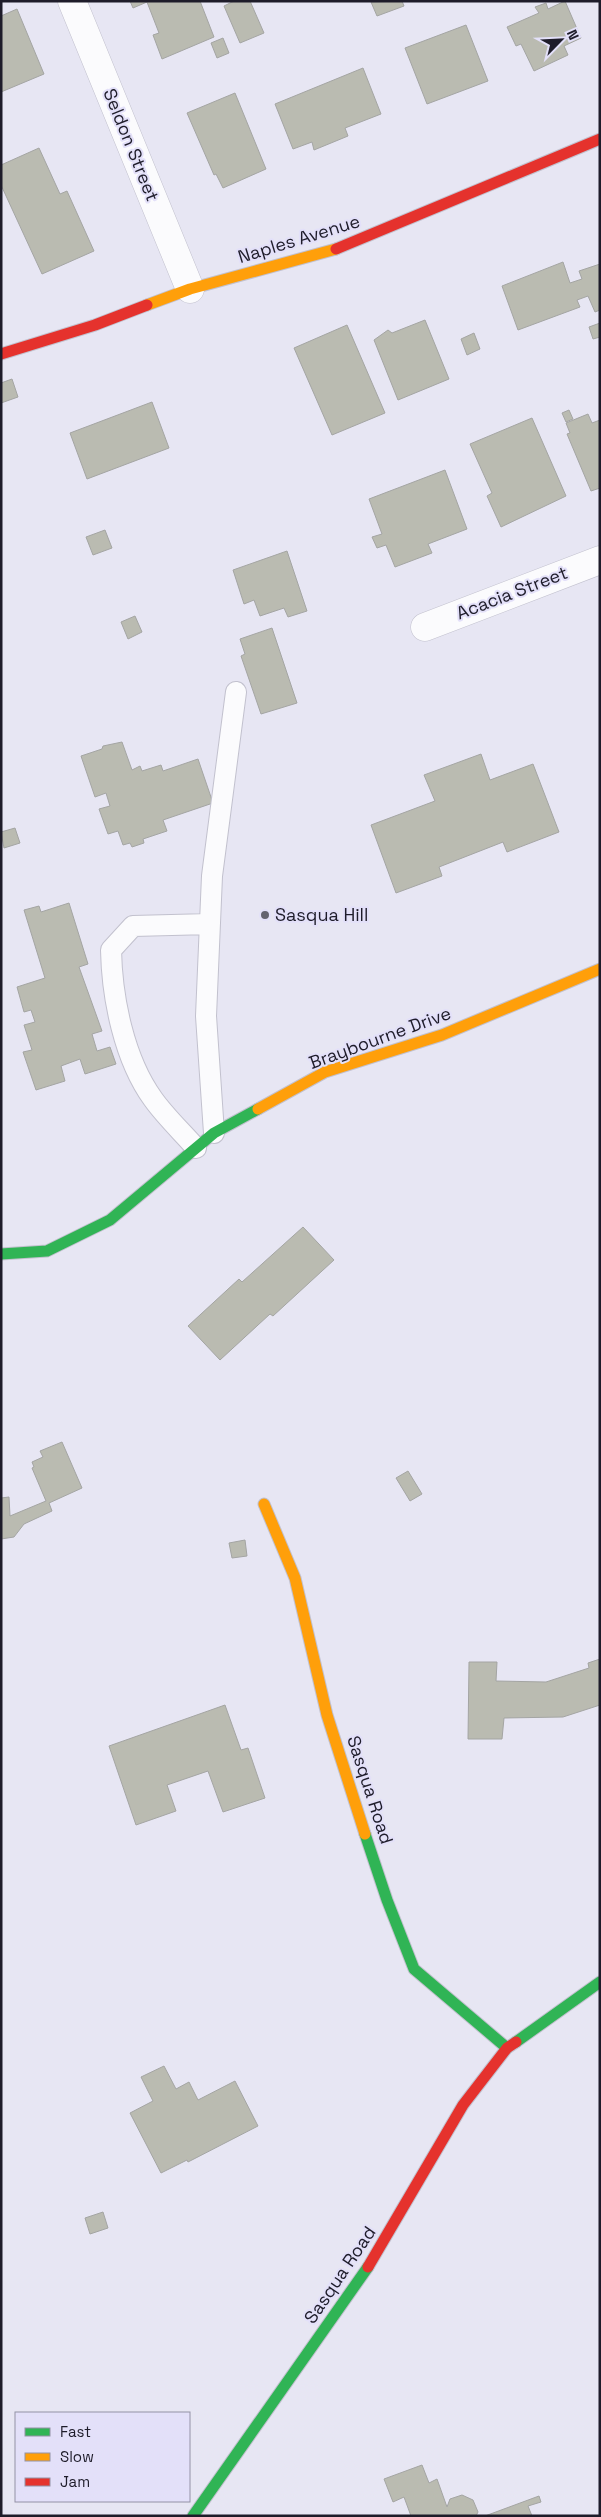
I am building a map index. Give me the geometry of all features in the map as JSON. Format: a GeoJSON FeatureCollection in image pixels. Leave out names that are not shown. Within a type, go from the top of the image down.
{"type":"FeatureCollection","features":[{"type":"Feature","properties":{"kind":"street","name":"Seldon Street"},"geometry":{"type":"LineString","coordinates":[[72,1],[190,289]]}},
{"type":"Feature","properties":{"kind":"street","name":"Naples Avenue"},"geometry":{"type":"LineString","coordinates":[[1,354],[95,324],[190,289],[342,247],[600,139]]}},
{"type":"Feature","properties":{"kind":"street","name":"Acacia Street"},"geometry":{"type":"LineString","coordinates":[[425,627],[600,560]]}},
{"type":"Feature","properties":{"kind":"street","name":"Braybourne Drive"},"geometry":{"type":"LineString","coordinates":[[1,1254],[47,1250],[110,1220],[214,1133],[325,1072],[442,1035],[600,969]]}},
{"type":"Feature","properties":{"kind":"street","name":"Sasqua Road"},"geometry":{"type":"LineString","coordinates":[[264,1504],[295,1578],[313,1646],[327,1715],[387,1900],[414,1969],[507,2048]]}},
{"type":"Feature","properties":{"kind":"street","name":"Sasqua Road"},"geometry":{"type":"LineString","coordinates":[[193,2516],[377,2254],[463,2105],[507,2048],[600,1982]]}},
{"type":"Feature","properties":{"kind":"lane"},"geometry":{"type":"LineString","coordinates":[[214,1133],[206,1016],[212,876],[236,692]]}},
{"type":"Feature","properties":{"kind":"lane"},"geometry":{"type":"LineString","coordinates":[[196,1148],[152,1099],[132,1060],[112,987],[111,950],[132,926],[210,924]]}},
{"type":"Feature","properties":{"kind":"building"},"geometry":{"type":"Polygon","coordinates":[[[130,1],[200,1],[214,37],[162,59],[153,35],[159,33],[147,2],[133,8],[130,1]]]}},
{"type":"Feature","properties":{"kind":"building"},"geometry":{"type":"Polygon","coordinates":[[[234,1],[250,1],[264,33],[240,43],[224,6],[234,1]]]}},
{"type":"Feature","properties":{"kind":"building"},"geometry":{"type":"Polygon","coordinates":[[[402,1],[404,6],[377,16],[371,2],[402,1]]]}},
{"type":"Feature","properties":{"kind":"building"},"geometry":{"type":"Polygon","coordinates":[[[565,1],[581,38],[564,46],[568,55],[534,71],[521,44],[516,46],[507,27],[539,13],[535,7],[546,3],[548,9],[565,1]]]}},
{"type":"Feature","properties":{"kind":"building"},"geometry":{"type":"Polygon","coordinates":[[[17,9],[44,74],[1,92],[1,16],[17,9]]]}},
{"type":"Feature","properties":{"kind":"building"},"geometry":{"type":"Polygon","coordinates":[[[466,25],[488,81],[427,104],[405,48],[466,25]]]}},
{"type":"Feature","properties":{"kind":"building"},"geometry":{"type":"Polygon","coordinates":[[[223,38],[229,53],[217,58],[211,43],[223,38]]]}},
{"type":"Feature","properties":{"kind":"building"},"geometry":{"type":"Polygon","coordinates":[[[363,68],[381,114],[345,128],[348,136],[314,150],[312,142],[293,149],[275,104],[363,68]]]}},
{"type":"Feature","properties":{"kind":"building"},"geometry":{"type":"Polygon","coordinates":[[[235,93],[266,169],[223,188],[216,174],[214,175],[187,113],[235,93]]]}},
{"type":"Feature","properties":{"kind":"building"},"geometry":{"type":"Polygon","coordinates":[[[39,148],[60,194],[67,191],[94,251],[42,274],[1,185],[1,165],[39,148]]]}},
{"type":"Feature","properties":{"kind":"building"},"geometry":{"type":"Polygon","coordinates":[[[563,262],[570,283],[582,279],[579,271],[600,264],[600,310],[595,312],[588,296],[577,300],[580,307],[518,330],[502,286],[563,262]]]}},
{"type":"Feature","properties":{"kind":"building"},"geometry":{"type":"Polygon","coordinates":[[[425,320],[449,379],[398,400],[374,340],[388,330],[392,333],[425,320]]]}},
{"type":"Feature","properties":{"kind":"building"},"geometry":{"type":"Polygon","coordinates":[[[600,323],[600,337],[593,339],[589,327],[600,323]]]}},
{"type":"Feature","properties":{"kind":"building"},"geometry":{"type":"Polygon","coordinates":[[[347,325],[385,413],[332,435],[294,348],[347,325]]]}},
{"type":"Feature","properties":{"kind":"building"},"geometry":{"type":"Polygon","coordinates":[[[474,333],[480,349],[467,355],[461,339],[474,333]]]}},
{"type":"Feature","properties":{"kind":"building"},"geometry":{"type":"Polygon","coordinates":[[[12,379],[18,397],[1,403],[1,383],[12,379]]]}},
{"type":"Feature","properties":{"kind":"building"},"geometry":{"type":"Polygon","coordinates":[[[152,402],[169,448],[87,479],[70,433],[152,402]]]}},
{"type":"Feature","properties":{"kind":"building"},"geometry":{"type":"Polygon","coordinates":[[[569,410],[573,419],[566,422],[562,413],[569,410]]]}},
{"type":"Feature","properties":{"kind":"building"},"geometry":{"type":"Polygon","coordinates":[[[588,414],[592,423],[600,420],[600,488],[591,491],[567,434],[570,433],[566,423],[588,414]]]}},
{"type":"Feature","properties":{"kind":"building"},"geometry":{"type":"Polygon","coordinates":[[[532,418],[566,496],[501,527],[487,496],[492,493],[470,444],[532,418]]]}},
{"type":"Feature","properties":{"kind":"building"},"geometry":{"type":"Polygon","coordinates":[[[445,470],[467,529],[428,544],[432,553],[395,567],[386,545],[377,548],[372,537],[382,534],[369,499],[445,470]]]}},
{"type":"Feature","properties":{"kind":"building"},"geometry":{"type":"Polygon","coordinates":[[[105,530],[112,548],[93,555],[86,537],[105,530]]]}},
{"type":"Feature","properties":{"kind":"building"},"geometry":{"type":"Polygon","coordinates":[[[287,551],[307,611],[288,617],[284,608],[260,616],[254,600],[244,604],[233,570],[287,551]]]}},
{"type":"Feature","properties":{"kind":"building"},"geometry":{"type":"Polygon","coordinates":[[[135,616],[142,632],[128,639],[121,622],[135,616]]]}},
{"type":"Feature","properties":{"kind":"building"},"geometry":{"type":"Polygon","coordinates":[[[272,628],[297,703],[261,714],[241,656],[245,654],[240,639],[272,628]]]}},
{"type":"Feature","properties":{"kind":"building"},"geometry":{"type":"Polygon","coordinates":[[[122,742],[132,770],[140,766],[142,771],[161,765],[163,771],[198,759],[213,803],[163,820],[167,831],[143,839],[144,843],[132,847],[130,843],[123,845],[118,831],[108,834],[99,809],[110,806],[106,793],[95,797],[81,756],[102,749],[103,746],[122,742]]]}},
{"type":"Feature","properties":{"kind":"building"},"geometry":{"type":"Polygon","coordinates":[[[481,754],[490,780],[533,764],[559,832],[507,852],[503,842],[439,867],[442,876],[396,893],[371,825],[435,801],[424,775],[481,754]]]}},
{"type":"Feature","properties":{"kind":"building"},"geometry":{"type":"Polygon","coordinates":[[[15,828],[20,843],[4,848],[1,832],[15,828]]]}},
{"type":"Feature","properties":{"kind":"building"},"geometry":{"type":"Polygon","coordinates":[[[69,903],[88,964],[79,967],[102,1031],[92,1034],[97,1051],[110,1047],[116,1064],[85,1074],[80,1059],[61,1066],[65,1081],[36,1090],[23,1052],[32,1050],[24,1025],[35,1022],[31,1010],[24,1012],[17,987],[45,978],[24,910],[39,906],[41,912],[69,903]]]}},
{"type":"Feature","properties":{"kind":"building"},"geometry":{"type":"Polygon","coordinates":[[[303,1227],[334,1260],[273,1316],[270,1314],[220,1360],[188,1326],[239,1279],[242,1282],[303,1227]]]}},
{"type":"Feature","properties":{"kind":"building"},"geometry":{"type":"Polygon","coordinates":[[[62,1442],[82,1488],[49,1503],[52,1511],[24,1524],[14,1537],[1,1539],[1,1498],[9,1497],[10,1516],[46,1501],[32,1468],[34,1467],[32,1462],[43,1457],[40,1451],[62,1442]]]}},
{"type":"Feature","properties":{"kind":"building"},"geometry":{"type":"Polygon","coordinates":[[[408,1471],[422,1494],[410,1501],[396,1478],[408,1471]]]}},
{"type":"Feature","properties":{"kind":"building"},"geometry":{"type":"Polygon","coordinates":[[[245,1540],[247,1556],[232,1558],[229,1543],[245,1540]]]}},
{"type":"Feature","properties":{"kind":"building"},"geometry":{"type":"Polygon","coordinates":[[[600,1659],[600,1705],[563,1717],[504,1718],[502,1739],[468,1739],[469,1662],[497,1662],[496,1681],[546,1682],[589,1668],[588,1663],[600,1659]]]}},
{"type":"Feature","properties":{"kind":"building"},"geometry":{"type":"Polygon","coordinates":[[[225,1705],[241,1750],[248,1748],[265,1798],[223,1812],[208,1771],[167,1785],[176,1811],[136,1825],[109,1746],[225,1705]]]}},
{"type":"Feature","properties":{"kind":"building"},"geometry":{"type":"Polygon","coordinates":[[[164,2066],[176,2089],[189,2082],[198,2100],[235,2081],[258,2126],[188,2162],[187,2160],[161,2173],[130,2113],[153,2101],[141,2077],[164,2066]]]}},
{"type":"Feature","properties":{"kind":"building"},"geometry":{"type":"Polygon","coordinates":[[[103,2212],[108,2228],[90,2234],[85,2218],[103,2212]]]}},
{"type":"Feature","properties":{"kind":"building"},"geometry":{"type":"Polygon","coordinates":[[[422,2465],[429,2483],[437,2479],[447,2507],[450,2499],[462,2495],[473,2500],[478,2512],[476,2516],[411,2516],[404,2497],[393,2502],[384,2479],[422,2465]]]}},
{"type":"Feature","properties":{"kind":"building"},"geometry":{"type":"Polygon","coordinates":[[[539,2496],[541,2502],[528,2506],[532,2516],[485,2516],[539,2496]]]}},
{"type":"Feature","properties":{"kind":"traffic: fast"},"geometry":{"type":"LineString","coordinates":[[1,1254],[47,1251],[110,1220],[214,1133],[258,1109]]}},
{"type":"Feature","properties":{"kind":"traffic: fast"},"geometry":{"type":"LineString","coordinates":[[365,1834],[387,1900],[414,1969],[507,2048]]}},
{"type":"Feature","properties":{"kind":"traffic: fast"},"geometry":{"type":"LineString","coordinates":[[516,2042],[600,1982]]}},
{"type":"Feature","properties":{"kind":"traffic: fast"},"geometry":{"type":"LineString","coordinates":[[193,2516],[368,2267]]}},
{"type":"Feature","properties":{"kind":"traffic: slow"},"geometry":{"type":"LineString","coordinates":[[147,305],[190,289],[336,249]]}},
{"type":"Feature","properties":{"kind":"traffic: slow"},"geometry":{"type":"LineString","coordinates":[[258,1109],[325,1072],[442,1035],[600,969]]}},
{"type":"Feature","properties":{"kind":"traffic: slow"},"geometry":{"type":"LineString","coordinates":[[264,1504],[295,1578],[327,1715],[365,1834]]}},
{"type":"Feature","properties":{"kind":"traffic: jam"},"geometry":{"type":"LineString","coordinates":[[336,249],[600,139]]}},
{"type":"Feature","properties":{"kind":"traffic: jam"},"geometry":{"type":"LineString","coordinates":[[1,354],[95,325],[147,305]]}},
{"type":"Feature","properties":{"kind":"traffic: jam"},"geometry":{"type":"LineString","coordinates":[[368,2267],[463,2105],[507,2048],[516,2042]]}},
{"type":"Feature","properties":{"kind":"place","name":"Sasqua Hill"},"geometry":{"type":"Point","coordinates":[265,915]}}]}
